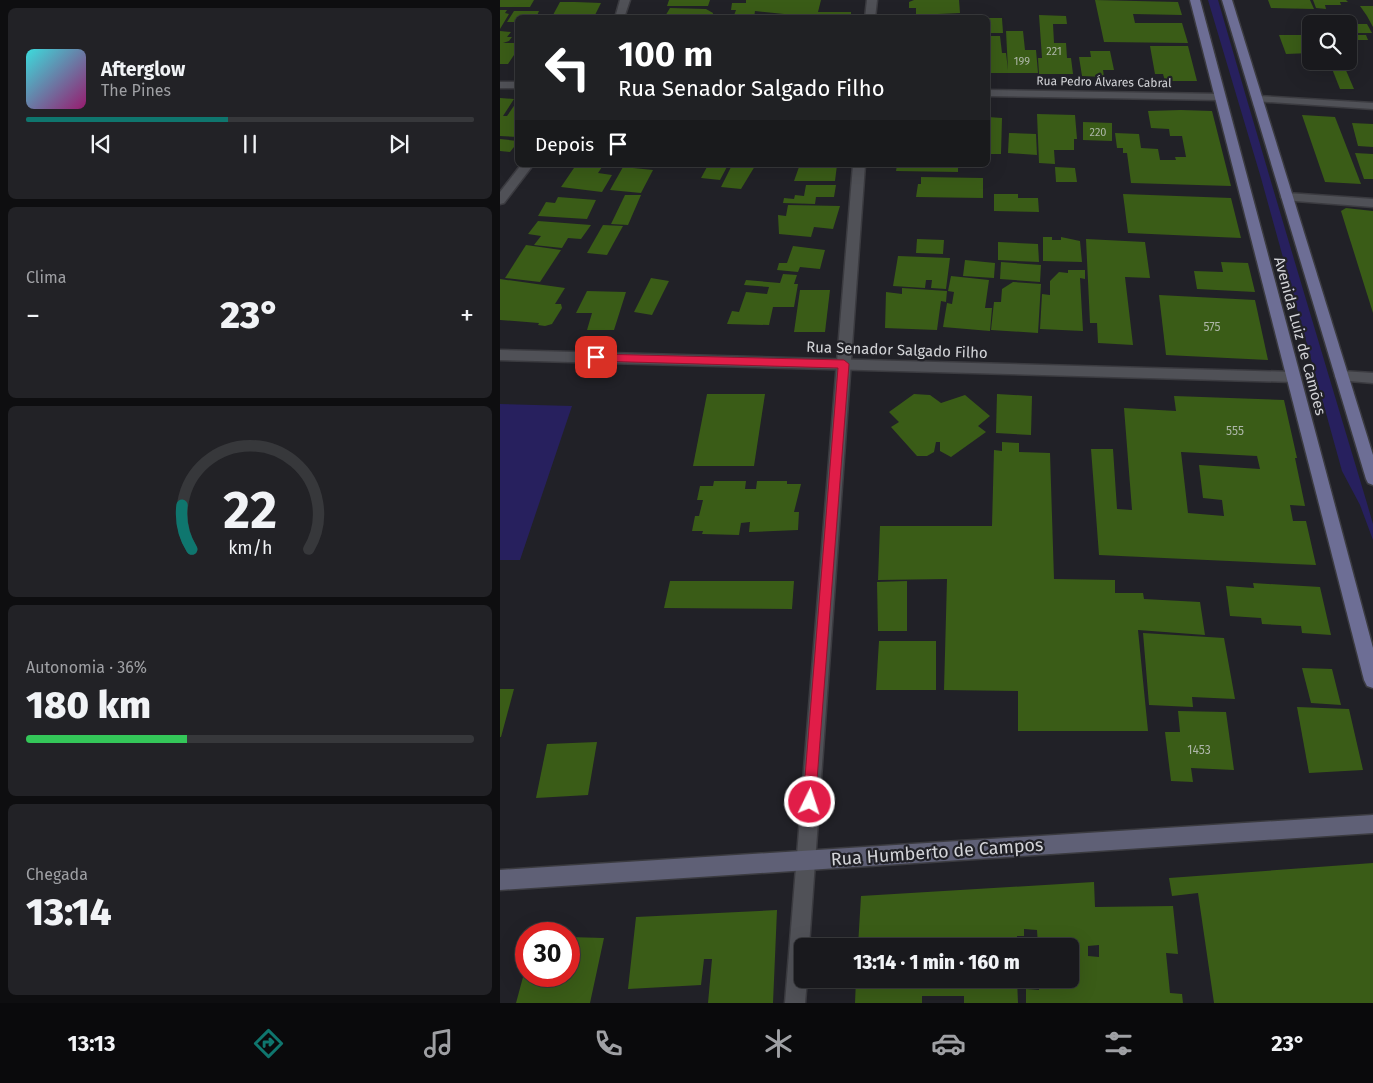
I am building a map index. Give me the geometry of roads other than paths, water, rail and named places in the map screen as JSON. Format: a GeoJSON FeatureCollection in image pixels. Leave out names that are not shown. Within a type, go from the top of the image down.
{"type":"FeatureCollection","features":[{"type":"Feature","properties":{"kind":"main road","name":"Avenida Luiz de Camões"},"geometry":{"type":"LineString","coordinates":[[1195,0],[1373,680]]}},
{"type":"Feature","properties":{"kind":"main road","name":"Avenida Luiz de Camões"},"geometry":{"type":"LineString","coordinates":[[1227,0],[1373,479]]}},
{"type":"Feature","properties":{"kind":"main road","name":"Rua Humberto de Campos"},"geometry":{"type":"LineString","coordinates":[[500,880],[1373,824]]}},
{"type":"Feature","properties":{"kind":"street"},"geometry":{"type":"LineString","coordinates":[[620,15],[625,0]]}},
{"type":"Feature","properties":{"kind":"street"},"geometry":{"type":"LineString","coordinates":[[870,15],[872,0]]}},
{"type":"Feature","properties":{"kind":"street"},"geometry":{"type":"LineString","coordinates":[[500,85],[515,85]]}},
{"type":"Feature","properties":{"kind":"street","name":"Rua Pedro Álvares Cabral"},"geometry":{"type":"LineString","coordinates":[[990,93],[1220,97]]}},
{"type":"Feature","properties":{"kind":"street"},"geometry":{"type":"LineString","coordinates":[[1258,99],[1373,106]]}},
{"type":"Feature","properties":{"kind":"street"},"geometry":{"type":"LineString","coordinates":[[500,200],[525,167]]}},
{"type":"Feature","properties":{"kind":"street"},"geometry":{"type":"LineString","coordinates":[[794,1003],[859,167]]}},
{"type":"Feature","properties":{"kind":"street"},"geometry":{"type":"LineString","coordinates":[[1287,197],[1373,203]]}},
{"type":"Feature","properties":{"kind":"street","name":"Rua Senador Salgado Filho"},"geometry":{"type":"LineString","coordinates":[[500,355],[1294,377]]}},
{"type":"Feature","properties":{"kind":"street"},"geometry":{"type":"LineString","coordinates":[[1342,376],[1373,378]]}}]}
